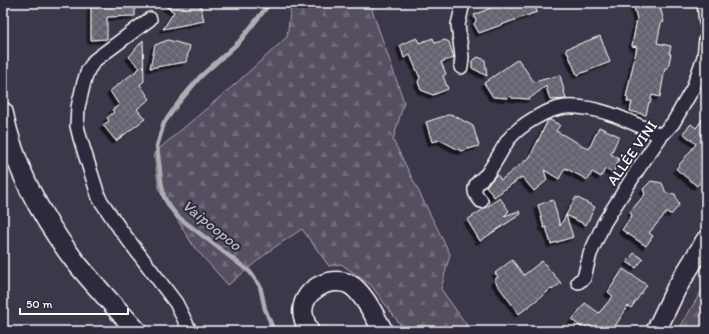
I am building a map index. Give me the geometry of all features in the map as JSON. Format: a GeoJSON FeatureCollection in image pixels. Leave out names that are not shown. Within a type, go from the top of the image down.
{"type":"FeatureCollection","features":[{"type":"Feature","properties":{"kind":"main road"},"geometry":{"type":"LineString","coordinates":[[3,112],[12,145],[36,201],[74,260],[137,331]]}},
{"type":"Feature","properties":{"kind":"main road"},"geometry":{"type":"LineString","coordinates":[[656,331],[676,289],[706,240]]}},
{"type":"Feature","properties":{"kind":"main road"},"geometry":{"type":"LineString","coordinates":[[309,331],[302,313],[304,302],[310,293],[318,286],[327,282],[336,281],[349,284],[356,290],[384,331]]}},
{"type":"Feature","properties":{"kind":"street"},"geometry":{"type":"LineString","coordinates":[[460,67],[462,57],[458,25],[463,3]]}},
{"type":"Feature","properties":{"kind":"street"},"geometry":{"type":"LineString","coordinates":[[704,3],[706,22]]}},
{"type":"Feature","properties":{"kind":"street"},"geometry":{"type":"LineString","coordinates":[[150,18],[96,60],[92,65],[84,82],[79,101],[77,126],[99,198],[120,229],[176,303],[190,331]]}},
{"type":"Feature","properties":{"kind":"street","name":"ALLÉE VINI"},"geometry":{"type":"LineString","coordinates":[[578,282],[584,278],[590,254],[604,223],[638,169],[683,108],[693,88],[704,57],[706,39]]}},
{"type":"Feature","properties":{"kind":"street"},"geometry":{"type":"LineString","coordinates":[[481,201],[476,195],[475,190],[477,184],[487,174],[509,139],[527,123],[551,110],[576,107],[600,111],[631,122],[661,136]]}},
{"type":"Feature","properties":{"kind":"green space"},"geometry":{"type":"Polygon","coordinates":[[[290,3],[376,3],[372,10],[404,102],[393,140],[450,254],[441,289],[471,331],[405,331],[371,285],[341,264],[329,266],[302,229],[272,249],[228,285],[194,247],[159,190],[154,153],[233,86],[287,37],[290,3]]]}},
{"type":"Feature","properties":{"kind":"green space"},"geometry":{"type":"Polygon","coordinates":[[[706,283],[706,331],[678,331],[706,283]]]}},
{"type":"Feature","properties":{"kind":"building"},"geometry":{"type":"Polygon","coordinates":[[[91,3],[135,3],[135,16],[107,17],[107,39],[91,40],[91,3]]]}},
{"type":"Feature","properties":{"kind":"building"},"geometry":{"type":"Polygon","coordinates":[[[161,3],[200,3],[204,21],[163,29],[174,12],[161,3]]]}},
{"type":"Feature","properties":{"kind":"building"},"geometry":{"type":"Polygon","coordinates":[[[502,3],[534,3],[537,12],[479,33],[474,24],[476,21],[474,15],[502,3]]]}},
{"type":"Feature","properties":{"kind":"building"},"geometry":{"type":"Polygon","coordinates":[[[633,3],[659,3],[664,22],[661,23],[657,43],[671,46],[668,68],[665,68],[660,97],[652,95],[646,115],[630,111],[632,102],[627,102],[628,98],[626,97],[637,47],[632,46],[637,19],[633,3]]]}},
{"type":"Feature","properties":{"kind":"building"},"geometry":{"type":"Polygon","coordinates":[[[600,36],[610,62],[577,75],[566,49],[600,36]]]}},
{"type":"Feature","properties":{"kind":"building"},"geometry":{"type":"Polygon","coordinates":[[[417,38],[419,43],[433,38],[435,43],[445,40],[449,42],[454,58],[441,62],[446,74],[443,76],[448,89],[433,95],[421,90],[418,82],[420,78],[410,55],[404,58],[400,45],[417,38]]]}},
{"type":"Feature","properties":{"kind":"building"},"geometry":{"type":"Polygon","coordinates":[[[143,40],[144,81],[140,85],[150,99],[137,109],[145,119],[116,141],[103,125],[109,121],[107,118],[114,112],[112,110],[119,105],[110,91],[140,68],[129,57],[143,40]]]}},
{"type":"Feature","properties":{"kind":"building"},"geometry":{"type":"Polygon","coordinates":[[[168,40],[190,46],[186,62],[150,68],[155,45],[168,40]]]}},
{"type":"Feature","properties":{"kind":"building"},"geometry":{"type":"Polygon","coordinates":[[[478,57],[485,60],[487,76],[472,68],[472,61],[478,57]]]}},
{"type":"Feature","properties":{"kind":"building"},"geometry":{"type":"Polygon","coordinates":[[[518,59],[534,82],[560,75],[566,99],[550,100],[546,86],[529,99],[512,98],[510,96],[508,98],[493,97],[484,83],[518,59]]]}},
{"type":"Feature","properties":{"kind":"building"},"geometry":{"type":"Polygon","coordinates":[[[451,114],[473,126],[479,146],[461,151],[440,140],[432,142],[426,122],[451,114]]]}},
{"type":"Feature","properties":{"kind":"building"},"geometry":{"type":"Polygon","coordinates":[[[706,114],[706,165],[700,172],[706,176],[697,186],[676,169],[696,144],[683,133],[691,124],[696,128],[706,114]]]}},
{"type":"Feature","properties":{"kind":"building"},"geometry":{"type":"Polygon","coordinates":[[[548,120],[560,125],[556,131],[589,149],[599,127],[619,136],[611,154],[619,159],[613,173],[605,169],[601,177],[592,172],[588,180],[565,168],[559,179],[544,170],[547,180],[534,191],[522,177],[494,197],[486,186],[497,174],[501,180],[530,157],[548,120]]]}},
{"type":"Feature","properties":{"kind":"building"},"geometry":{"type":"Polygon","coordinates":[[[651,181],[662,183],[666,193],[675,194],[679,205],[672,214],[666,213],[649,233],[653,236],[646,246],[622,230],[632,215],[630,212],[645,194],[643,189],[651,181]]]}},
{"type":"Feature","properties":{"kind":"building"},"geometry":{"type":"Polygon","coordinates":[[[576,197],[595,207],[586,225],[566,215],[576,197]]]}},
{"type":"Feature","properties":{"kind":"building"},"geometry":{"type":"Polygon","coordinates":[[[500,198],[509,211],[504,216],[519,211],[521,214],[480,241],[467,220],[500,198]]]}},
{"type":"Feature","properties":{"kind":"building"},"geometry":{"type":"Polygon","coordinates":[[[553,200],[560,226],[566,215],[573,237],[551,244],[546,227],[544,228],[538,205],[553,200]]]}},
{"type":"Feature","properties":{"kind":"building"},"geometry":{"type":"Polygon","coordinates":[[[634,253],[643,259],[636,268],[627,262],[634,253]]]}},
{"type":"Feature","properties":{"kind":"building"},"geometry":{"type":"Polygon","coordinates":[[[512,260],[524,275],[542,261],[561,283],[519,314],[494,280],[498,277],[495,273],[512,260]]]}},
{"type":"Feature","properties":{"kind":"building"},"geometry":{"type":"Polygon","coordinates":[[[623,269],[647,285],[631,308],[628,306],[612,331],[586,331],[572,320],[585,303],[599,313],[613,296],[608,292],[623,269]]]}},
{"type":"Feature","properties":{"kind":"waterway","name":"Vaipoopoo"},"geometry":{"type":"LineString","coordinates":[[270,3],[239,42],[200,77],[179,102],[164,123],[157,146],[164,197],[169,206],[177,216],[250,272],[260,286],[265,309],[274,331]]}}]}
